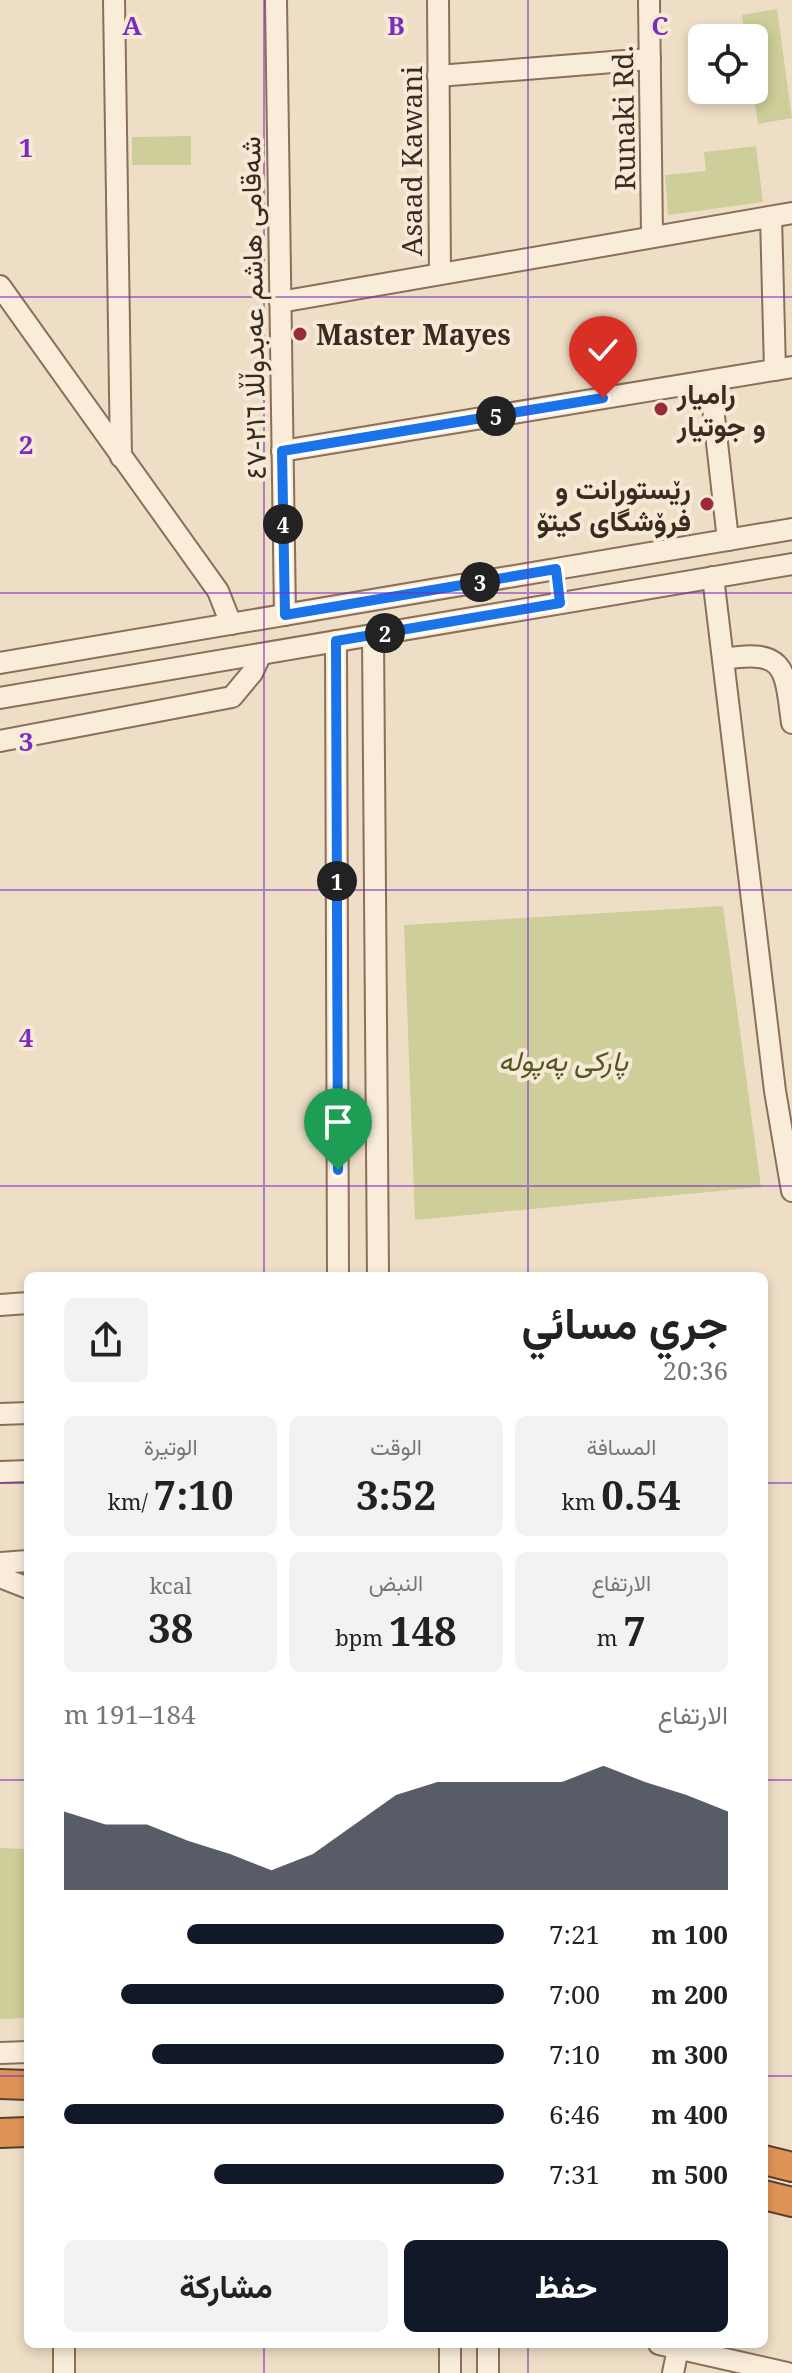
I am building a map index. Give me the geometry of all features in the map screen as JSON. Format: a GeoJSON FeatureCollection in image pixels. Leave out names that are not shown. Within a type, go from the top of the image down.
{"type":"FeatureCollection","features":[{"type":"Feature","properties":{"kind":"highway"},"geometry":{"type":"LineString","coordinates":[[0,2133],[24,2132]]}},
{"type":"Feature","properties":{"kind":"highway"},"geometry":{"type":"LineString","coordinates":[[768,2161],[792,2167]]}},
{"type":"Feature","properties":{"kind":"highway"},"geometry":{"type":"LineString","coordinates":[[768,2196],[792,2202]]}},
{"type":"Feature","properties":{"kind":"street"},"geometry":{"type":"LineString","coordinates":[[114,0],[121,457]]}},
{"type":"Feature","properties":{"kind":"street","name":"شەقامی هاشم عەبدوڵڵا ٢١٦-٤٧"},"geometry":{"type":"LineString","coordinates":[[276,0],[285,615]]}},
{"type":"Feature","properties":{"kind":"street","name":"Asaad Kawani"},"geometry":{"type":"LineString","coordinates":[[438,0],[440,273]]}},
{"type":"Feature","properties":{"kind":"street","name":"Runaki Rd."},"geometry":{"type":"LineString","coordinates":[[649,0],[652,235]]}},
{"type":"Feature","properties":{"kind":"street"},"geometry":{"type":"LineString","coordinates":[[438,76],[650,59]]}},
{"type":"Feature","properties":{"kind":"street"},"geometry":{"type":"LineString","coordinates":[[280,302],[792,213]]}},
{"type":"Feature","properties":{"kind":"street"},"geometry":{"type":"LineString","coordinates":[[282,451],[784,369],[771,217]]}},
{"type":"Feature","properties":{"kind":"street"},"geometry":{"type":"LineString","coordinates":[[0,286],[218,591],[231,624]]}},
{"type":"Feature","properties":{"kind":"street"},"geometry":{"type":"LineString","coordinates":[[710,381],[728,540]]}},
{"type":"Feature","properties":{"kind":"street"},"geometry":{"type":"LineString","coordinates":[[0,663],[792,529]]}},
{"type":"Feature","properties":{"kind":"street"},"geometry":{"type":"LineString","coordinates":[[0,698],[792,564]]}},
{"type":"Feature","properties":{"kind":"street"},"geometry":{"type":"LineString","coordinates":[[556,569],[560,603]]}},
{"type":"Feature","properties":{"kind":"street"},"geometry":{"type":"LineString","coordinates":[[713,577],[775,1091],[792,1191]]}},
{"type":"Feature","properties":{"kind":"street"},"geometry":{"type":"LineString","coordinates":[[373,635],[378,1272]]}},
{"type":"Feature","properties":{"kind":"street"},"geometry":{"type":"LineString","coordinates":[[336,641],[338,1272]]}},
{"type":"Feature","properties":{"kind":"street"},"geometry":{"type":"LineString","coordinates":[[0,741],[232,697],[252,673],[261,654]]}},
{"type":"Feature","properties":{"kind":"street"},"geometry":{"type":"LineString","coordinates":[[725,659],[750,654],[777,662],[785,673],[792,723]]}},
{"type":"Feature","properties":{"kind":"street"},"geometry":{"type":"LineString","coordinates":[[0,1305],[24,1303]]}},
{"type":"Feature","properties":{"kind":"street"},"geometry":{"type":"LineString","coordinates":[[0,1414],[24,1413]]}},
{"type":"Feature","properties":{"kind":"street"},"geometry":{"type":"LineString","coordinates":[[0,1472],[24,1471]]}},
{"type":"Feature","properties":{"kind":"street"},"geometry":{"type":"LineString","coordinates":[[0,1563],[24,1561]]}},
{"type":"Feature","properties":{"kind":"street"},"geometry":{"type":"LineString","coordinates":[[0,1577],[24,1586]]}},
{"type":"Feature","properties":{"kind":"street"},"geometry":{"type":"LineString","coordinates":[[0,2053],[24,2052]]}},
{"type":"Feature","properties":{"kind":"street"},"geometry":{"type":"LineString","coordinates":[[64,2348],[64,2373]]}},
{"type":"Feature","properties":{"kind":"street"},"geometry":{"type":"LineString","coordinates":[[450,2348],[450,2373]]}},
{"type":"Feature","properties":{"kind":"street"},"geometry":{"type":"LineString","coordinates":[[488,2348],[488,2373]]}},
{"type":"Feature","properties":{"kind":"street"},"geometry":{"type":"LineString","coordinates":[[672,2348],[673,2373]]}},
{"type":"Feature","properties":{"kind":"street"},"geometry":{"type":"LineString","coordinates":[[684,2348],[787,2373]]}},
{"type":"Feature","properties":{"kind":"green space"},"geometry":{"type":"Polygon","coordinates":[[[777,9],[792,118],[758,124],[755,104],[768,104],[768,24],[743,24],[742,15],[777,9]]]}},
{"type":"Feature","properties":{"kind":"green space"},"geometry":{"type":"Polygon","coordinates":[[[191,136],[191,165],[132,165],[132,137],[191,136]]]}},
{"type":"Feature","properties":{"kind":"green space"},"geometry":{"type":"Polygon","coordinates":[[[756,146],[763,202],[668,215],[665,175],[706,171],[704,152],[756,146]]]}},
{"type":"Feature","properties":{"kind":"green space","name":"پارکی پەپولە"},"geometry":{"type":"Polygon","coordinates":[[[723,906],[761,1187],[415,1220],[404,925],[723,906]]]}},
{"type":"Feature","properties":{"kind":"green space"},"geometry":{"type":"Polygon","coordinates":[[[0,1848],[24,1849],[24,2018],[0,2019],[0,1848]]]}},
{"type":"Feature","properties":{"kind":"place","name":"Master Mayes"},"geometry":{"type":"Point","coordinates":[300,334]}},
{"type":"Feature","properties":{"kind":"place","name":"رامیار و جوتیار"},"geometry":{"type":"Point","coordinates":[661,409]}},
{"type":"Feature","properties":{"kind":"place","name":"ڕێستورانت و فرۆشگای کیتۆ"},"geometry":{"type":"Point","coordinates":[707,504]}},
{"type":"Feature","properties":{"kind":"route"},"geometry":{"type":"LineString","coordinates":[[338,1170],[336,641],[560,603],[556,569],[285,615],[282,451],[603,398]]}}]}
